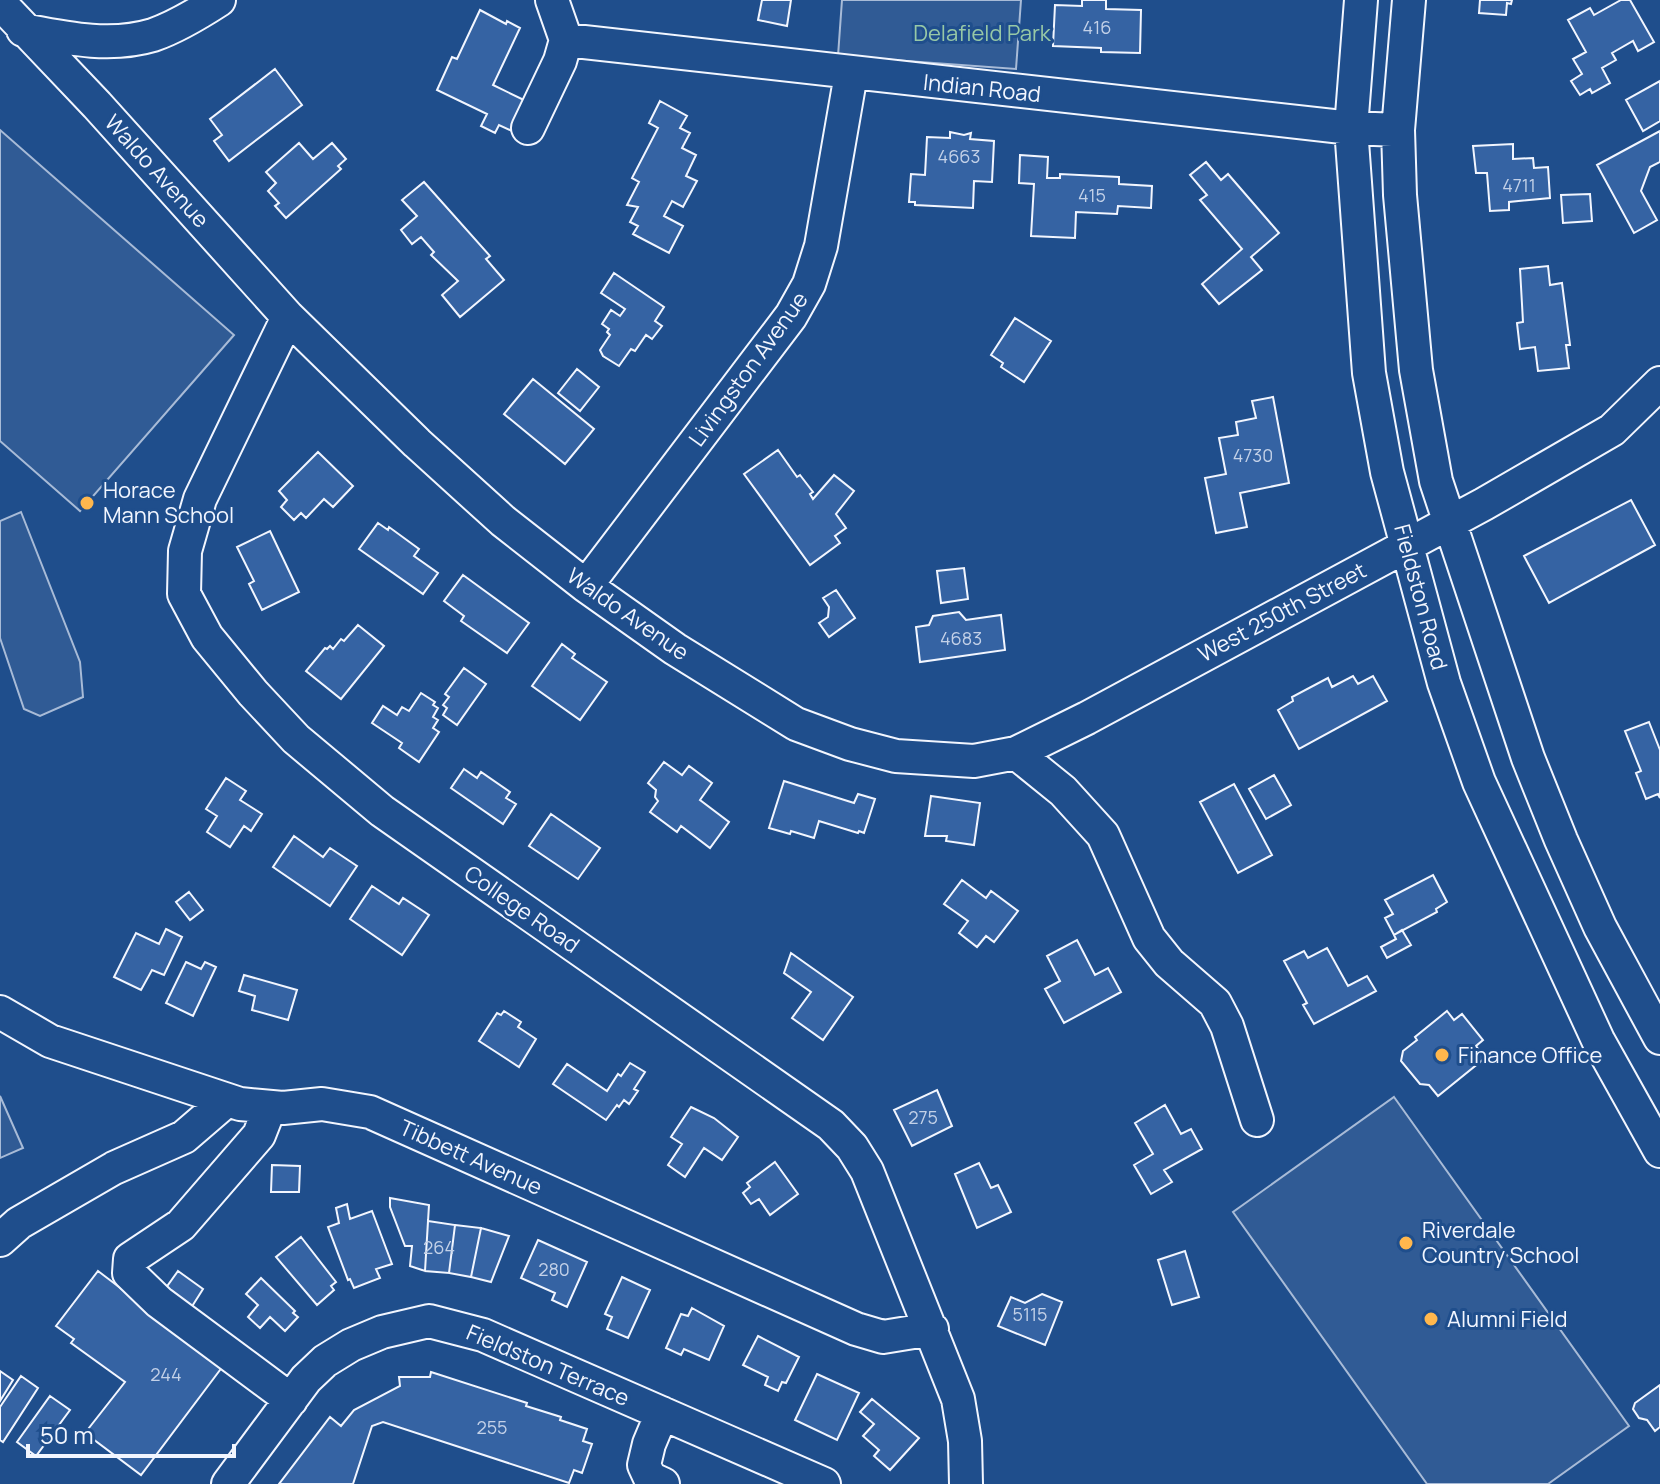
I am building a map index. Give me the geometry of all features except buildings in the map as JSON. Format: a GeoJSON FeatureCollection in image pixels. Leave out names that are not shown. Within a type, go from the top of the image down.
{"type":"FeatureCollection","features":[{"type":"Feature","properties":{"kind":"street"},"geometry":{"type":"LineString","coordinates":[[12,27],[77,40],[114,41],[152,35],[219,0]]}},
{"type":"Feature","properties":{"kind":"street"},"geometry":{"type":"LineString","coordinates":[[528,128],[560,61],[566,40],[552,0]]}},
{"type":"Feature","properties":{"kind":"street","name":"Fieldston Road"},"geometry":{"type":"LineString","coordinates":[[1361,0],[1351,128],[1369,373],[1387,472],[1444,683],[1479,782],[1598,1040],[1660,1151]]}},
{"type":"Feature","properties":{"kind":"street","name":"Fieldston Road"},"geometry":{"type":"LineString","coordinates":[[1409,0],[1398,130],[1400,195],[1416,370],[1436,481],[1447,523],[1528,758],[1600,927],[1660,1038]]}},
{"type":"Feature","properties":{"kind":"street","name":"Waldo Avenue"},"geometry":{"type":"LineString","coordinates":[[0,3],[12,27],[97,105],[288,317],[417,443],[503,521],[586,586],[675,649],[796,724],[850,744],[896,756],[974,761],[1016,753]]}},
{"type":"Feature","properties":{"kind":"street","name":"Indian Road"},"geometry":{"type":"LineString","coordinates":[[566,40],[700,53],[851,74],[1351,128],[1398,130]]}},
{"type":"Feature","properties":{"kind":"street","name":"Livingston Avenue"},"geometry":{"type":"LineString","coordinates":[[586,586],[791,316],[809,284],[821,246],[851,74]]}},
{"type":"Feature","properties":{"kind":"street","name":"College Road"},"geometry":{"type":"LineString","coordinates":[[288,317],[200,499],[185,551],[184,594],[207,637],[296,739],[382,811],[831,1125],[852,1147],[867,1171],[958,1399],[965,1441],[966,1484]]}},
{"type":"Feature","properties":{"kind":"street","name":"West 250th Street"},"geometry":{"type":"LineString","coordinates":[[1016,753],[1087,718],[1407,545],[1612,430],[1660,383]]}},
{"type":"Feature","properties":{"kind":"street"},"geometry":{"type":"LineString","coordinates":[[1016,753],[1063,791],[1103,835],[1149,938],[1169,963],[1215,1003],[1227,1026],[1257,1120]]}},
{"type":"Feature","properties":{"kind":"street","name":"Tibbett Avenue"},"geometry":{"type":"LineString","coordinates":[[0,1012],[50,1041],[240,1104],[270,1107],[322,1104],[370,1112],[856,1329],[883,1337],[932,1329]]}},
{"type":"Feature","properties":{"kind":"street"},"geometry":{"type":"LineString","coordinates":[[0,1240],[19,1223],[114,1168],[184,1137],[227,1100]]}},
{"type":"Feature","properties":{"kind":"street"},"geometry":{"type":"LineString","coordinates":[[270,1107],[259,1135],[217,1185],[181,1225],[130,1259],[129,1273],[159,1302],[291,1400]]}},
{"type":"Feature","properties":{"kind":"street","name":"Fieldston Terrace"},"geometry":{"type":"LineString","coordinates":[[228,1484],[306,1379],[325,1361],[351,1345],[382,1332],[429,1321],[483,1335],[824,1484]]}},
{"type":"Feature","properties":{"kind":"street"},"geometry":{"type":"LineString","coordinates":[[662,1413],[644,1465],[650,1478],[663,1484]]}},
{"type":"Feature","properties":{"kind":"green space","name":"Delafield Park"},"geometry":{"type":"Polygon","coordinates":[[[842,0],[1021,0],[1016,69],[838,56],[842,0]]]}},
{"type":"Feature","properties":{"kind":"green space"},"geometry":{"type":"Polygon","coordinates":[[[0,130],[234,335],[80,511],[0,441],[0,130]]]}},
{"type":"Feature","properties":{"kind":"green space"},"geometry":{"type":"Polygon","coordinates":[[[21,512],[80,662],[83,697],[40,716],[24,709],[0,638],[0,521],[21,512]]]}},
{"type":"Feature","properties":{"kind":"green space"},"geometry":{"type":"Polygon","coordinates":[[[0,1096],[23,1148],[0,1158],[0,1096]]]}},
{"type":"Feature","properties":{"kind":"green space","name":"Alumni Field"},"geometry":{"type":"Polygon","coordinates":[[[1394,1097],[1629,1426],[1548,1484],[1427,1484],[1233,1212],[1394,1097]]]}},
{"type":"Feature","properties":{"kind":"place","name":"Horace Mann School"},"geometry":{"type":"Point","coordinates":[87,503]}},
{"type":"Feature","properties":{"kind":"place","name":"Finance Office"},"geometry":{"type":"Point","coordinates":[1442,1055]}},
{"type":"Feature","properties":{"kind":"place","name":"Riverdale Country School"},"geometry":{"type":"Point","coordinates":[1406,1243]}},
{"type":"Feature","properties":{"kind":"place","name":"Alumni Field"},"geometry":{"type":"Point","coordinates":[1431,1319]}}]}
